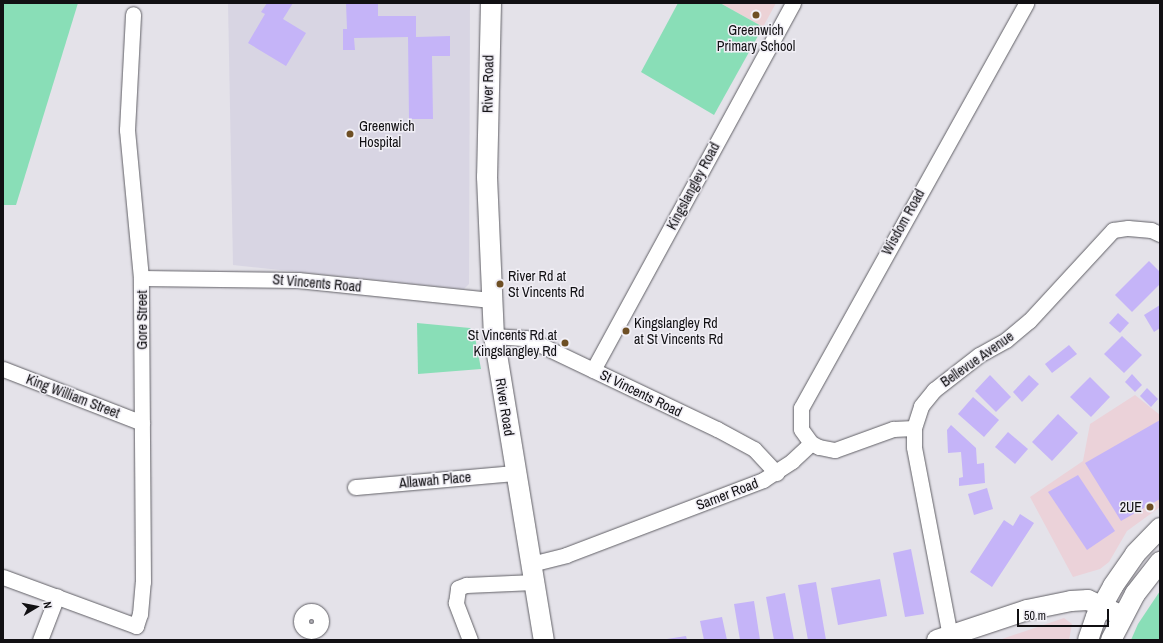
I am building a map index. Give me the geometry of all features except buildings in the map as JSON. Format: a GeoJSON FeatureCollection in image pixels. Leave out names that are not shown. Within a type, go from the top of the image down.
{"type":"FeatureCollection","features":[{"type":"Feature","properties":{"kind":"main road","name":"River Road"},"geometry":{"type":"LineString","coordinates":[[491,3],[487,177],[491,300],[494,336],[515,473],[544,640]]}},
{"type":"Feature","properties":{"kind":"main road"},"geometry":{"type":"LineString","coordinates":[[1088,640],[1102,605],[1135,554],[1160,528]]}},
{"type":"Feature","properties":{"kind":"main road"},"geometry":{"type":"LineString","coordinates":[[1111,640],[1122,616],[1135,594],[1160,562]]}},
{"type":"Feature","properties":{"kind":"main road"},"geometry":{"type":"LineString","coordinates":[[943,638],[1027,610],[1071,600],[1088,600],[1102,605],[1122,616]]}},
{"type":"Feature","properties":{"kind":"street","name":"Kingslangley Road"},"geometry":{"type":"LineString","coordinates":[[593,370],[793,3]]}},
{"type":"Feature","properties":{"kind":"street","name":"Wisdom Road"},"geometry":{"type":"LineString","coordinates":[[811,443],[801,429],[801,408],[1026,3]]}},
{"type":"Feature","properties":{"kind":"street","name":"Gore Street"},"geometry":{"type":"LineString","coordinates":[[57,596],[136,626],[142,604],[141,278],[127,153],[126,106],[133,14]]}},
{"type":"Feature","properties":{"kind":"street","name":"Bellevue Avenue"},"geometry":{"type":"LineString","coordinates":[[943,638],[914,447],[914,428],[921,406],[934,390],[978,355],[1006,340],[1029,321],[1113,230],[1144,229],[1160,234]]}},
{"type":"Feature","properties":{"kind":"street","name":"St Vincents Road"},"geometry":{"type":"LineString","coordinates":[[141,278],[298,280],[491,300]]}},
{"type":"Feature","properties":{"kind":"street","name":"St Vincents Road"},"geometry":{"type":"LineString","coordinates":[[494,336],[526,338],[593,370],[754,449],[776,474]]}},
{"type":"Feature","properties":{"kind":"street","name":"King William Street"},"geometry":{"type":"LineString","coordinates":[[3,369],[142,423]]}},
{"type":"Feature","properties":{"kind":"street"},"geometry":{"type":"LineString","coordinates":[[811,443],[819,447],[835,450],[893,429],[914,428]]}},
{"type":"Feature","properties":{"kind":"street","name":"Sarner Road"},"geometry":{"type":"LineString","coordinates":[[470,640],[456,603],[458,588],[466,585],[533,573],[544,563],[776,474],[811,443]]}},
{"type":"Feature","properties":{"kind":"street","name":"Allawah Place"},"geometry":{"type":"LineString","coordinates":[[354,487],[515,473]]}},
{"type":"Feature","properties":{"kind":"street"},"geometry":{"type":"LineString","coordinates":[[3,577],[57,596],[40,640]]}},
{"type":"Feature","properties":{"kind":"shaded area","name":"Greenwich Hospital"},"geometry":{"type":"Polygon","coordinates":[[[228,3],[470,3],[469,284],[464,289],[233,265],[228,3]]]}},
{"type":"Feature","properties":{"kind":"shaded area","name":"Greenwich Primary School"},"geometry":{"type":"Polygon","coordinates":[[[720,3],[776,3],[763,27],[720,3]]]}},
{"type":"Feature","properties":{"kind":"shaded area"},"geometry":{"type":"Polygon","coordinates":[[[1135,395],[1160,415],[1160,507],[1127,531],[1109,562],[1100,569],[1073,577],[1030,497],[1083,461],[1090,424],[1135,395]]]}},
{"type":"Feature","properties":{"kind":"shaded area"},"geometry":{"type":"Polygon","coordinates":[[[1064,618],[1072,624],[1069,640],[999,640],[1064,618]]]}},
{"type":"Feature","properties":{"kind":"green space"},"geometry":{"type":"Polygon","coordinates":[[[3,3],[78,3],[16,205],[3,205],[3,3]]]}},
{"type":"Feature","properties":{"kind":"green space"},"geometry":{"type":"Polygon","coordinates":[[[678,3],[720,3],[763,27],[714,115],[641,72],[678,3]]]}},
{"type":"Feature","properties":{"kind":"green space"},"geometry":{"type":"Polygon","coordinates":[[[417,323],[470,328],[474,332],[481,369],[418,374],[417,323]]]}},
{"type":"Feature","properties":{"kind":"green space"},"geometry":{"type":"Polygon","coordinates":[[[1160,591],[1160,640],[1131,640],[1138,624],[1160,591]]]}},
{"type":"Feature","properties":{"kind":"place","name":"Greenwich Primary School"},"geometry":{"type":"Point","coordinates":[756,15]}},
{"type":"Feature","properties":{"kind":"place","name":"Greenwich Hospital"},"geometry":{"type":"Point","coordinates":[350,134]}},
{"type":"Feature","properties":{"kind":"place","name":"River Rd at St Vincents Rd"},"geometry":{"type":"Point","coordinates":[500,284]}},
{"type":"Feature","properties":{"kind":"place","name":"Kingslangley Rd at St Vincents Rd"},"geometry":{"type":"Point","coordinates":[626,331]}},
{"type":"Feature","properties":{"kind":"place","name":"St Vincents Rd at Kingslangley Rd"},"geometry":{"type":"Point","coordinates":[565,343]}},
{"type":"Feature","properties":{"kind":"place","name":"2UE"},"geometry":{"type":"Point","coordinates":[1150,507]}}]}
